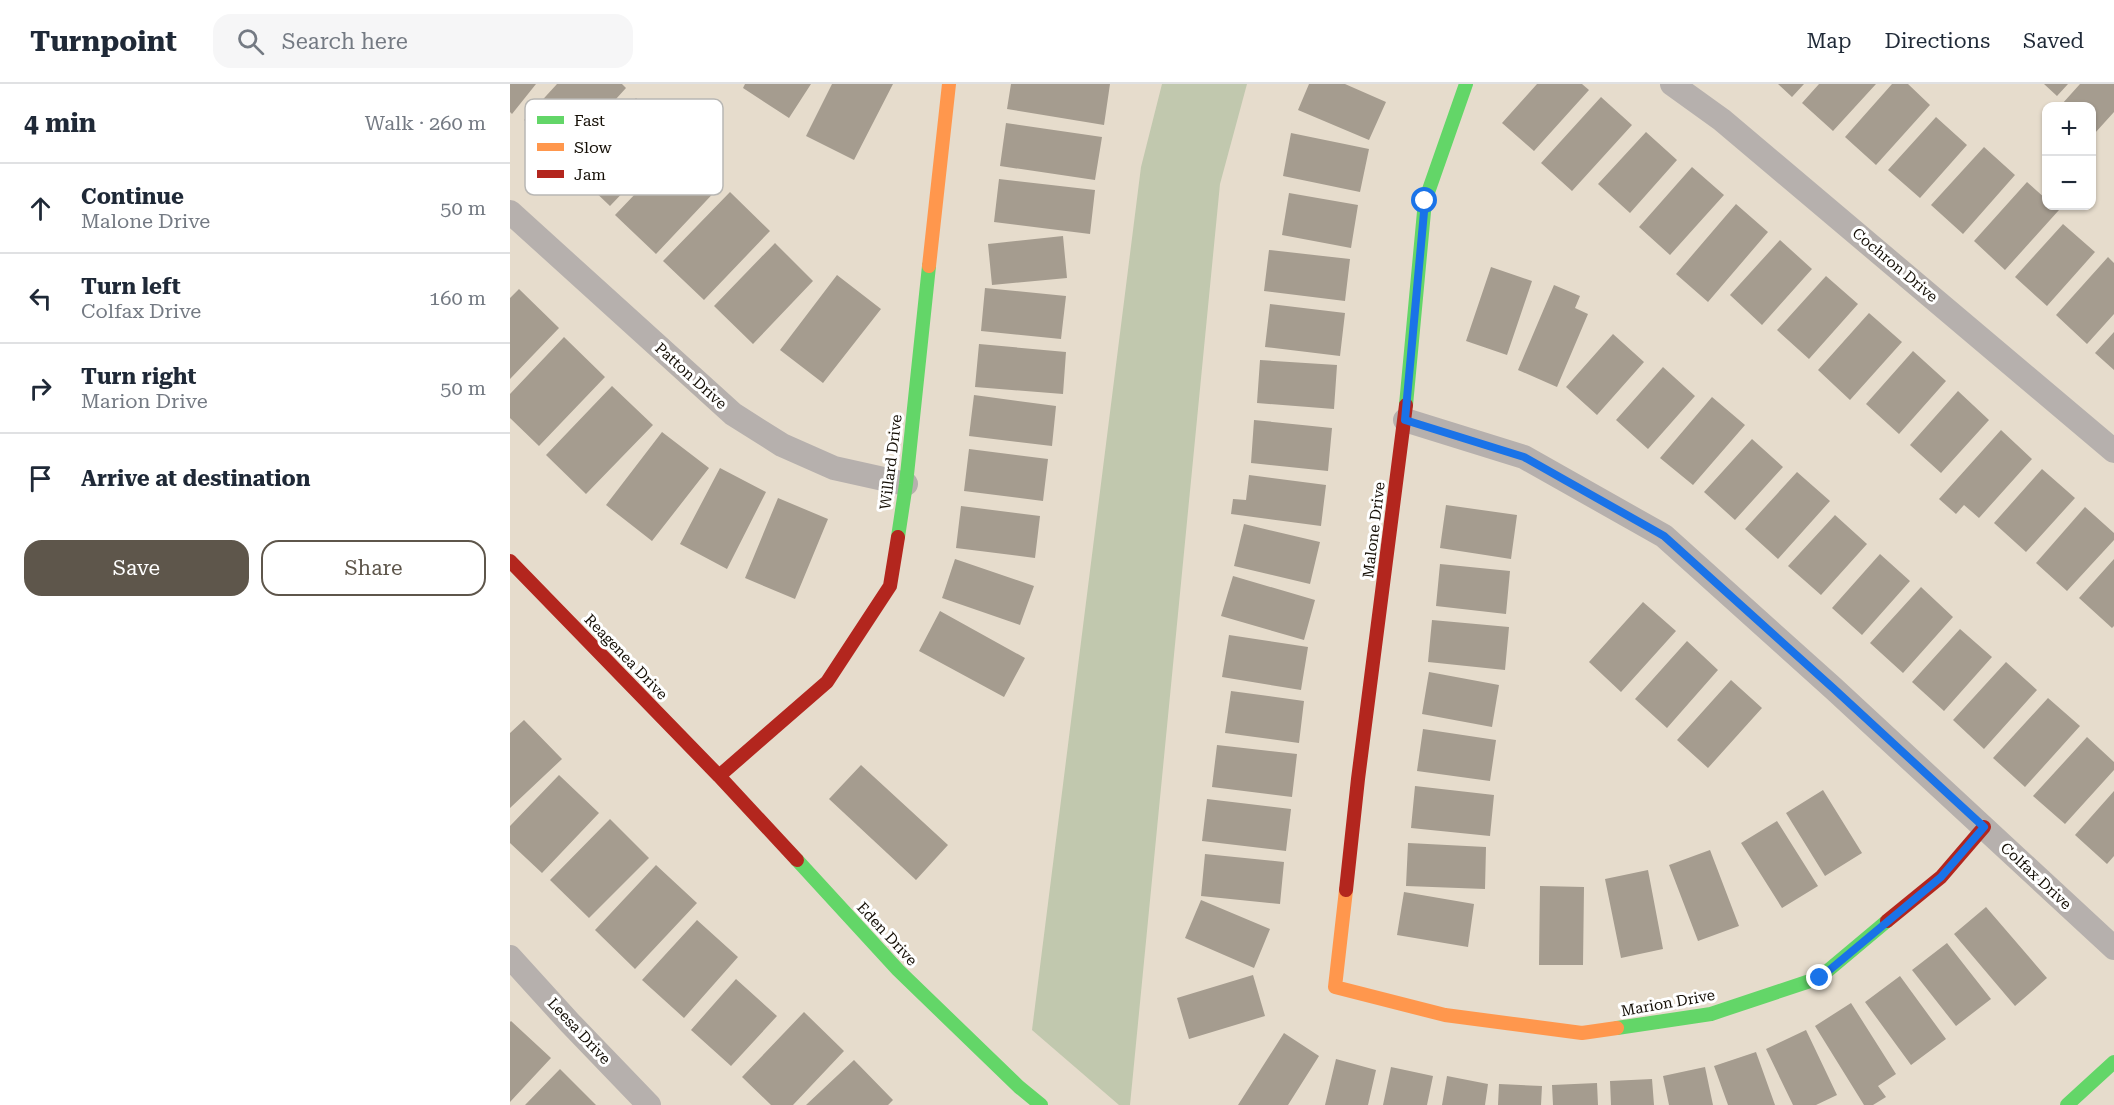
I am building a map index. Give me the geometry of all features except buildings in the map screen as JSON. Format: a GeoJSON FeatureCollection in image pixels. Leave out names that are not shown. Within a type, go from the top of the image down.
{"type":"FeatureCollection","features":[{"type":"Feature","properties":{"kind":"street","name":"Willard Drive"},"geometry":{"type":"LineString","coordinates":[[719,776],[827,682],[890,586],[906,484],[949,84]]}},
{"type":"Feature","properties":{"kind":"street","name":"Malone Drive"},"geometry":{"type":"LineString","coordinates":[[1335,987],[1358,779],[1405,420],[1425,201],[1466,84]]}},
{"type":"Feature","properties":{"kind":"street","name":"Cochron Drive"},"geometry":{"type":"LineString","coordinates":[[1672,84],[1722,120],[2114,451]]}},
{"type":"Feature","properties":{"kind":"street","name":"Patton Drive"},"geometry":{"type":"LineString","coordinates":[[510,212],[733,414],[782,445],[834,468],[906,484]]}},
{"type":"Feature","properties":{"kind":"street","name":"Colfax Drive"},"geometry":{"type":"LineString","coordinates":[[1405,420],[1524,457],[1664,536],[1833,688],[2114,948]]}},
{"type":"Feature","properties":{"kind":"street","name":"Reagenea Drive"},"geometry":{"type":"LineString","coordinates":[[510,561],[719,776]]}},
{"type":"Feature","properties":{"kind":"street","name":"Eden Drive"},"geometry":{"type":"LineString","coordinates":[[719,776],[898,970],[1019,1087],[1041,1105]]}},
{"type":"Feature","properties":{"kind":"street","name":"Marion Drive"},"geometry":{"type":"LineString","coordinates":[[1335,987],[1445,1015],[1582,1033],[1711,1014],[1820,978],[1941,877],[1984,827]]}},
{"type":"Feature","properties":{"kind":"street","name":"Leesa Drive"},"geometry":{"type":"LineString","coordinates":[[510,957],[649,1105]]}},
{"type":"Feature","properties":{"kind":"street"},"geometry":{"type":"LineString","coordinates":[[2067,1105],[2114,1062]]}},
{"type":"Feature","properties":{"kind":"green space"},"geometry":{"type":"Polygon","coordinates":[[[1162,84],[1247,84],[1220,184],[1130,1105],[1119,1105],[1032,1030],[1141,167],[1162,84]]]}},
{"type":"Feature","properties":{"kind":"traffic: fast"},"geometry":{"type":"LineString","coordinates":[[1406,405],[1425,201],[1466,84]]}},
{"type":"Feature","properties":{"kind":"traffic: fast"},"geometry":{"type":"LineString","coordinates":[[898,537],[906,484],[929,266]]}},
{"type":"Feature","properties":{"kind":"traffic: fast"},"geometry":{"type":"LineString","coordinates":[[797,860],[898,970],[1019,1087],[1041,1105]]}},
{"type":"Feature","properties":{"kind":"traffic: fast"},"geometry":{"type":"LineString","coordinates":[[1617,1028],[1711,1014],[1819,978],[1887,921]]}},
{"type":"Feature","properties":{"kind":"traffic: fast"},"geometry":{"type":"LineString","coordinates":[[2067,1105],[2114,1062]]}},
{"type":"Feature","properties":{"kind":"traffic: slow"},"geometry":{"type":"LineString","coordinates":[[929,266],[949,84]]}},
{"type":"Feature","properties":{"kind":"traffic: slow"},"geometry":{"type":"LineString","coordinates":[[1346,890],[1335,987],[1445,1015],[1582,1033],[1617,1028]]}},
{"type":"Feature","properties":{"kind":"traffic: jam"},"geometry":{"type":"LineString","coordinates":[[1346,890],[1406,405]]}},
{"type":"Feature","properties":{"kind":"traffic: jam"},"geometry":{"type":"LineString","coordinates":[[719,776],[827,682],[890,586],[898,537]]}},
{"type":"Feature","properties":{"kind":"traffic: jam"},"geometry":{"type":"LineString","coordinates":[[510,561],[719,776],[797,860]]}},
{"type":"Feature","properties":{"kind":"traffic: jam"},"geometry":{"type":"LineString","coordinates":[[1887,921],[1941,877],[1984,827]]}},
{"type":"Feature","properties":{"kind":"route"},"geometry":{"type":"LineString","coordinates":[[1425,201],[1405,420],[1524,457],[1664,536],[1984,827],[1941,877],[1820,978]]}}]}
